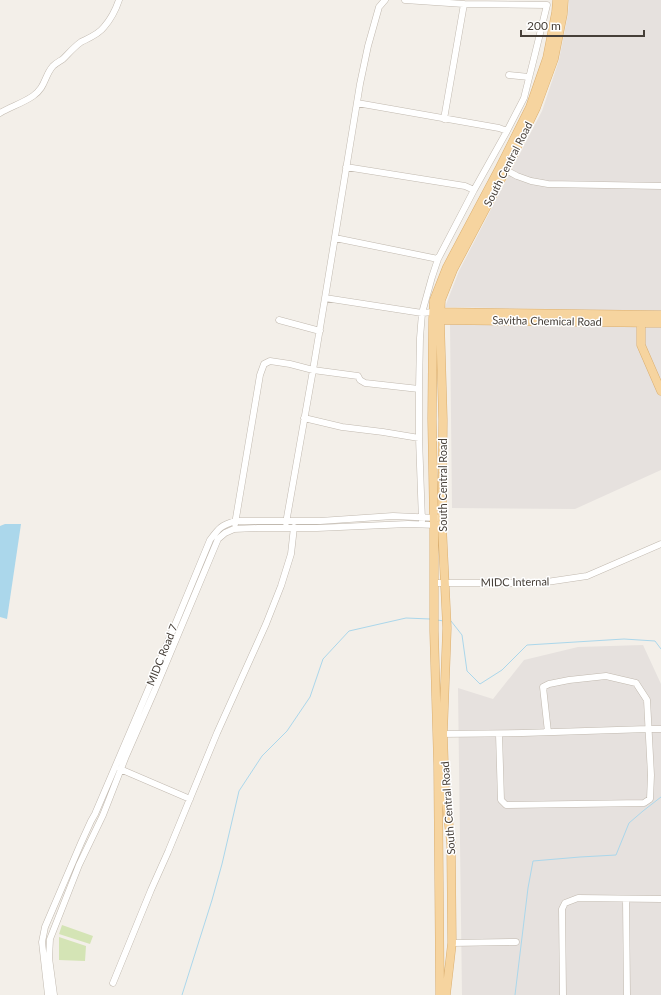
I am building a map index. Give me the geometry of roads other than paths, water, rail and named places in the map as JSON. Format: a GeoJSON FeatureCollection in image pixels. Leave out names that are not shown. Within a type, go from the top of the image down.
{"type":"FeatureCollection","features":[{"type":"Feature","properties":{"kind":"main road","name":"South Central Road"},"geometry":{"type":"LineString","coordinates":[[503,168],[530,107],[547,58],[557,0]]}},
{"type":"Feature","properties":{"kind":"main road","name":"South Central Road"},"geometry":{"type":"LineString","coordinates":[[440,995],[440,734],[434,582],[443,420],[437,316],[434,300],[447,267],[536,108],[554,59],[563,14],[564,0]]}},
{"type":"Feature","properties":{"kind":"main road","name":"Savitha Chemical Road"},"geometry":{"type":"LineString","coordinates":[[641,319],[661,315]]}},
{"type":"Feature","properties":{"kind":"main road","name":"South Central Road"},"geometry":{"type":"LineString","coordinates":[[437,316],[432,420],[438,521],[445,583],[447,621],[440,734],[451,843],[452,943],[446,995]]}},
{"type":"Feature","properties":{"kind":"main road","name":"Savitha Chemical Road"},"geometry":{"type":"LineString","coordinates":[[437,316],[641,319],[661,323]]}},
{"type":"Feature","properties":{"kind":"main road"},"geometry":{"type":"LineString","coordinates":[[641,319],[641,345],[661,391]]}},
{"type":"Feature","properties":{"kind":"street"},"geometry":{"type":"LineString","coordinates":[[0,113],[39,92],[44,85],[48,72],[53,66],[64,58],[73,48],[104,28],[119,0]]}},
{"type":"Feature","properties":{"kind":"street"},"geometry":{"type":"LineString","coordinates":[[286,525],[320,331],[360,84],[368,46],[379,7],[384,0]]}},
{"type":"Feature","properties":{"kind":"street"},"geometry":{"type":"LineString","coordinates":[[405,0],[464,4],[547,2],[524,98],[438,259],[422,313],[419,389],[422,525]]}},
{"type":"Feature","properties":{"kind":"street"},"geometry":{"type":"LineString","coordinates":[[444,119],[464,4]]}},
{"type":"Feature","properties":{"kind":"street"},"geometry":{"type":"LineString","coordinates":[[509,75],[529,77]]}},
{"type":"Feature","properties":{"kind":"street"},"geometry":{"type":"LineString","coordinates":[[357,103],[499,128],[507,131]]}},
{"type":"Feature","properties":{"kind":"street"},"geometry":{"type":"LineString","coordinates":[[346,166],[465,186],[474,190]]}},
{"type":"Feature","properties":{"kind":"street"},"geometry":{"type":"LineString","coordinates":[[503,168],[517,176],[531,181],[548,184],[661,186]]}},
{"type":"Feature","properties":{"kind":"street"},"geometry":{"type":"LineString","coordinates":[[335,238],[438,259]]}},
{"type":"Feature","properties":{"kind":"street"},"geometry":{"type":"LineString","coordinates":[[325,298],[437,316]]}},
{"type":"Feature","properties":{"kind":"street"},"geometry":{"type":"LineString","coordinates":[[279,320],[320,331]]}},
{"type":"Feature","properties":{"kind":"street"},"geometry":{"type":"LineString","coordinates":[[234,529],[260,375],[264,364],[270,361],[290,364],[313,370],[358,376],[364,383],[419,389]]}},
{"type":"Feature","properties":{"kind":"street"},"geometry":{"type":"LineString","coordinates":[[304,418],[342,427],[419,438]]}},
{"type":"Feature","properties":{"kind":"street","name":"MIDC Road 7"},"geometry":{"type":"LineString","coordinates":[[202,567],[218,539],[224,533],[234,529],[393,516],[421,517],[438,521]]}},
{"type":"Feature","properties":{"kind":"street","name":"MIDC Road 7"},"geometry":{"type":"LineString","coordinates":[[54,995],[49,958],[50,938],[79,865],[103,815],[151,691],[202,567],[210,540],[219,528],[236,521],[317,528],[408,524],[422,525],[438,521]]}},
{"type":"Feature","properties":{"kind":"street"},"geometry":{"type":"LineString","coordinates":[[113,984],[217,733],[281,586],[291,554],[294,527]]}},
{"type":"Feature","properties":{"kind":"street","name":"MIDC Internal"},"geometry":{"type":"LineString","coordinates":[[434,582],[540,583],[587,576],[661,544]]}},
{"type":"Feature","properties":{"kind":"street"},"geometry":{"type":"LineString","coordinates":[[499,734],[501,800],[506,805],[644,803],[650,799],[652,775],[647,700],[636,684],[606,676],[569,680],[549,684],[543,687],[548,732]]}},
{"type":"Feature","properties":{"kind":"street","name":"MIDC Road 7"},"geometry":{"type":"LineString","coordinates":[[48,995],[42,942],[45,927],[81,843],[151,691]]}},
{"type":"Feature","properties":{"kind":"street"},"geometry":{"type":"LineString","coordinates":[[440,734],[499,734],[661,729]]}},
{"type":"Feature","properties":{"kind":"street"},"geometry":{"type":"LineString","coordinates":[[120,769],[190,799]]}},
{"type":"Feature","properties":{"kind":"street"},"geometry":{"type":"LineString","coordinates":[[95,814],[103,815]]}},
{"type":"Feature","properties":{"kind":"street"},"geometry":{"type":"LineString","coordinates":[[564,995],[562,909],[565,903],[578,898],[661,900]]}},
{"type":"Feature","properties":{"kind":"street"},"geometry":{"type":"LineString","coordinates":[[626,899],[627,995]]}},
{"type":"Feature","properties":{"kind":"street"},"geometry":{"type":"LineString","coordinates":[[452,943],[516,942]]}},
{"type":"Feature","properties":{"kind":"water"},"geometry":{"type":"Polygon","coordinates":[[[5,524],[21,524],[7,619],[0,617],[0,526],[5,524]]]}},
{"type":"Feature","properties":{"kind":"waterway"},"geometry":{"type":"LineString","coordinates":[[182,995],[212,900],[239,791],[262,756],[287,731],[310,697],[323,659],[349,631],[406,618],[430,619]]}},
{"type":"Feature","properties":{"kind":"waterway"},"geometry":{"type":"LineString","coordinates":[[437,620],[444,621]]}},
{"type":"Feature","properties":{"kind":"waterway"},"geometry":{"type":"LineString","coordinates":[[451,621],[462,635],[467,671],[480,684],[502,670],[527,645],[624,639],[655,641],[661,649]]}},
{"type":"Feature","properties":{"kind":"waterway"},"geometry":{"type":"LineString","coordinates":[[515,995],[528,888],[533,861],[616,855],[629,823],[661,797]]}}]}
